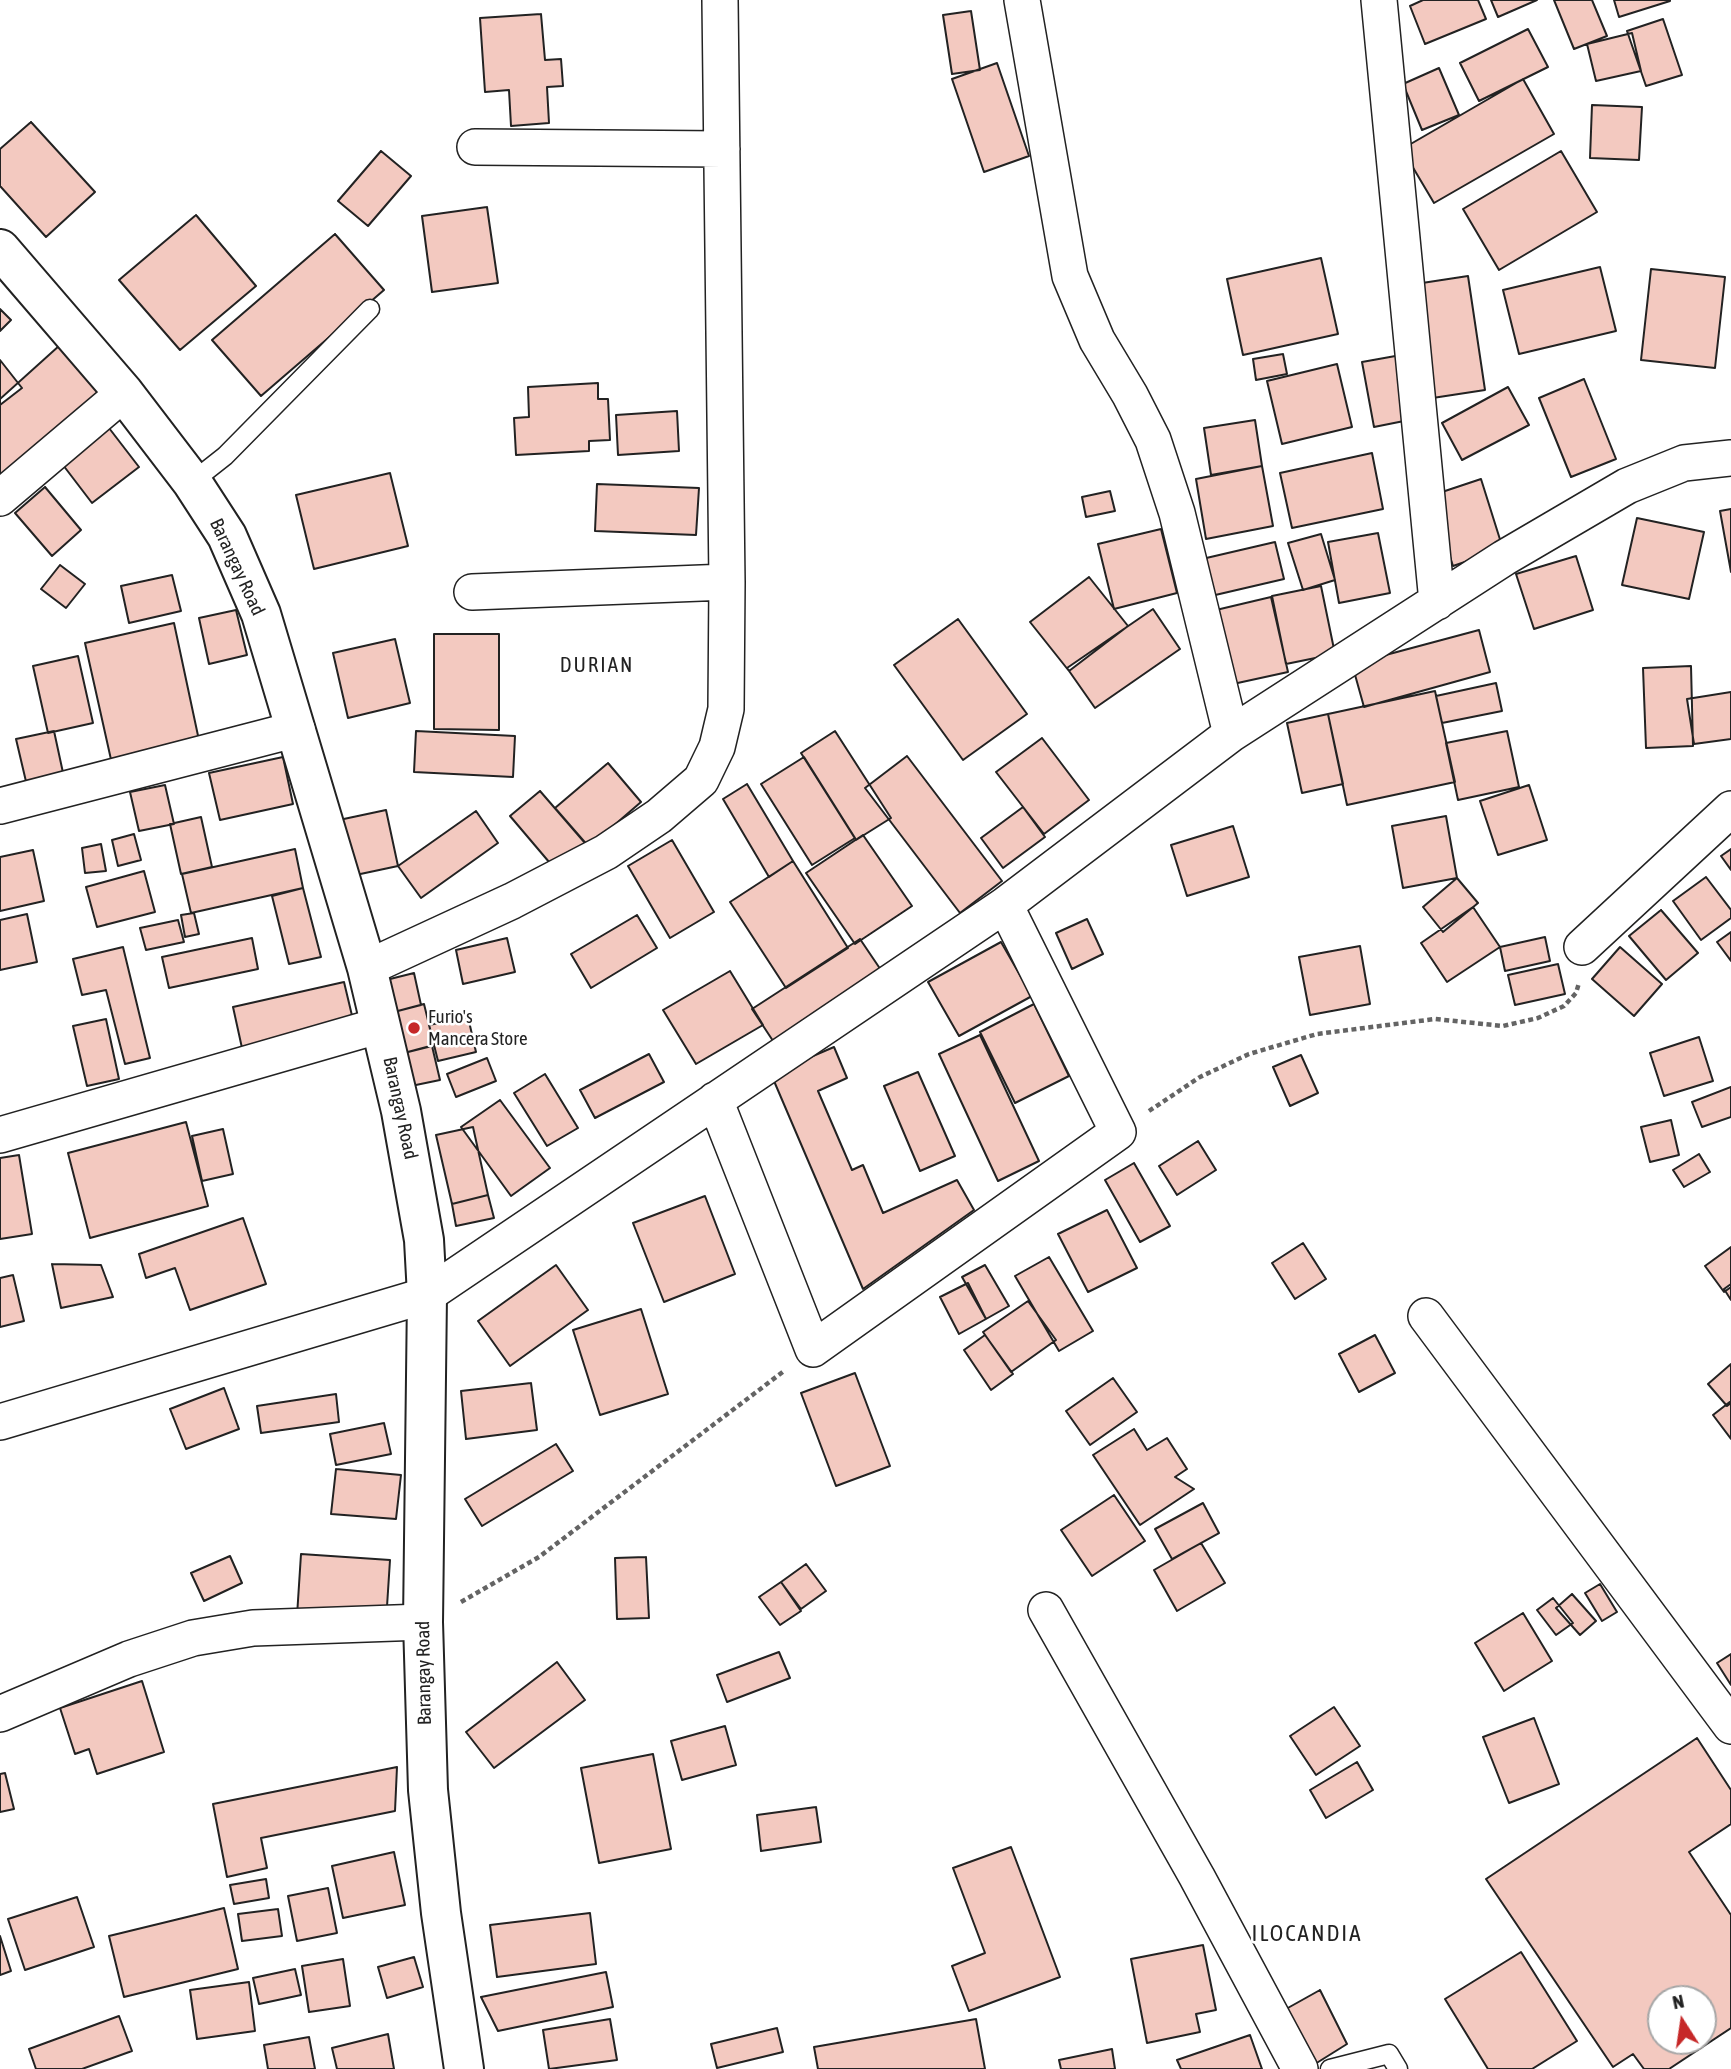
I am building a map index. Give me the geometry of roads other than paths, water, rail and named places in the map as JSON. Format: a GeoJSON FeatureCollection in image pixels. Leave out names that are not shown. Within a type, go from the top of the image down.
{"type":"FeatureCollection","features":[{"type":"Feature","properties":{"kind":"street"},"geometry":{"type":"LineString","coordinates":[[367,968],[512,901],[606,852],[659,816],[701,780],[718,747],[726,709],[727,582],[720,0]]}},
{"type":"Feature","properties":{"kind":"street"},"geometry":{"type":"LineString","coordinates":[[1022,0],[1070,276],[1097,341],[1130,395],[1153,440],[1177,513],[1231,733]]}},
{"type":"Feature","properties":{"kind":"street"},"geometry":{"type":"LineString","coordinates":[[1379,0],[1437,602]]}},
{"type":"Feature","properties":{"kind":"street"},"geometry":{"type":"LineString","coordinates":[[475,147],[722,149]]}},
{"type":"Feature","properties":{"kind":"street","name":"Barangay Road"},"geometry":{"type":"LineString","coordinates":[[0,249],[124,393],[192,482],[227,536],[261,614],[367,968],[415,1179],[424,1240],[427,1296],[423,1622],[428,1790],[441,1913],[464,2069]]}},
{"type":"Feature","properties":{"kind":"street"},"geometry":{"type":"LineString","coordinates":[[0,498],[124,393]]}},
{"type":"Feature","properties":{"kind":"street"},"geometry":{"type":"LineString","coordinates":[[0,1422],[427,1296],[1005,905],[1231,733],[1504,558],[1627,486],[1684,463],[1731,458]]}},
{"type":"Feature","properties":{"kind":"street"},"geometry":{"type":"LineString","coordinates":[[472,592],[727,582]]}},
{"type":"Feature","properties":{"kind":"street"},"geometry":{"type":"LineString","coordinates":[[0,806],[297,729]]}},
{"type":"Feature","properties":{"kind":"street"},"geometry":{"type":"LineString","coordinates":[[1582,947],[1731,809]]}},
{"type":"Feature","properties":{"kind":"street"},"geometry":{"type":"LineString","coordinates":[[715,1100],[813,1349],[1118,1132],[1005,905]]}},
{"type":"Feature","properties":{"kind":"street"},"geometry":{"type":"LineString","coordinates":[[0,1135],[381,1025]]}},
{"type":"Feature","properties":{"kind":"street"},"geometry":{"type":"LineString","coordinates":[[1426,1316],[1731,1726]]}},
{"type":"Feature","properties":{"kind":"street"},"geometry":{"type":"LineString","coordinates":[[1046,1610],[1197,1877],[1300,2069]]}},
{"type":"Feature","properties":{"kind":"street"},"geometry":{"type":"LineString","coordinates":[[0,1714],[129,1659],[193,1638],[253,1628],[423,1622]]}},
{"type":"Feature","properties":{"kind":"lane"},"geometry":{"type":"LineString","coordinates":[[192,482],[225,456],[370,309]]}},
{"type":"Feature","properties":{"kind":"lane"},"geometry":{"type":"LineString","coordinates":[[1331,2069],[1389,2054],[1398,2069]]}},
{"type":"Feature","properties":{"kind":"place","name":"Furio's Mancera Store"},"geometry":{"type":"Point","coordinates":[414,1028]}},
{"type":"Feature","properties":{"kind":"district","name":"DURIAN"},"geometry":{"type":"Point","coordinates":[597,665]}},
{"type":"Feature","properties":{"kind":"district","name":"ILOCANDIA"},"geometry":{"type":"Point","coordinates":[1307,1934]}}]}
